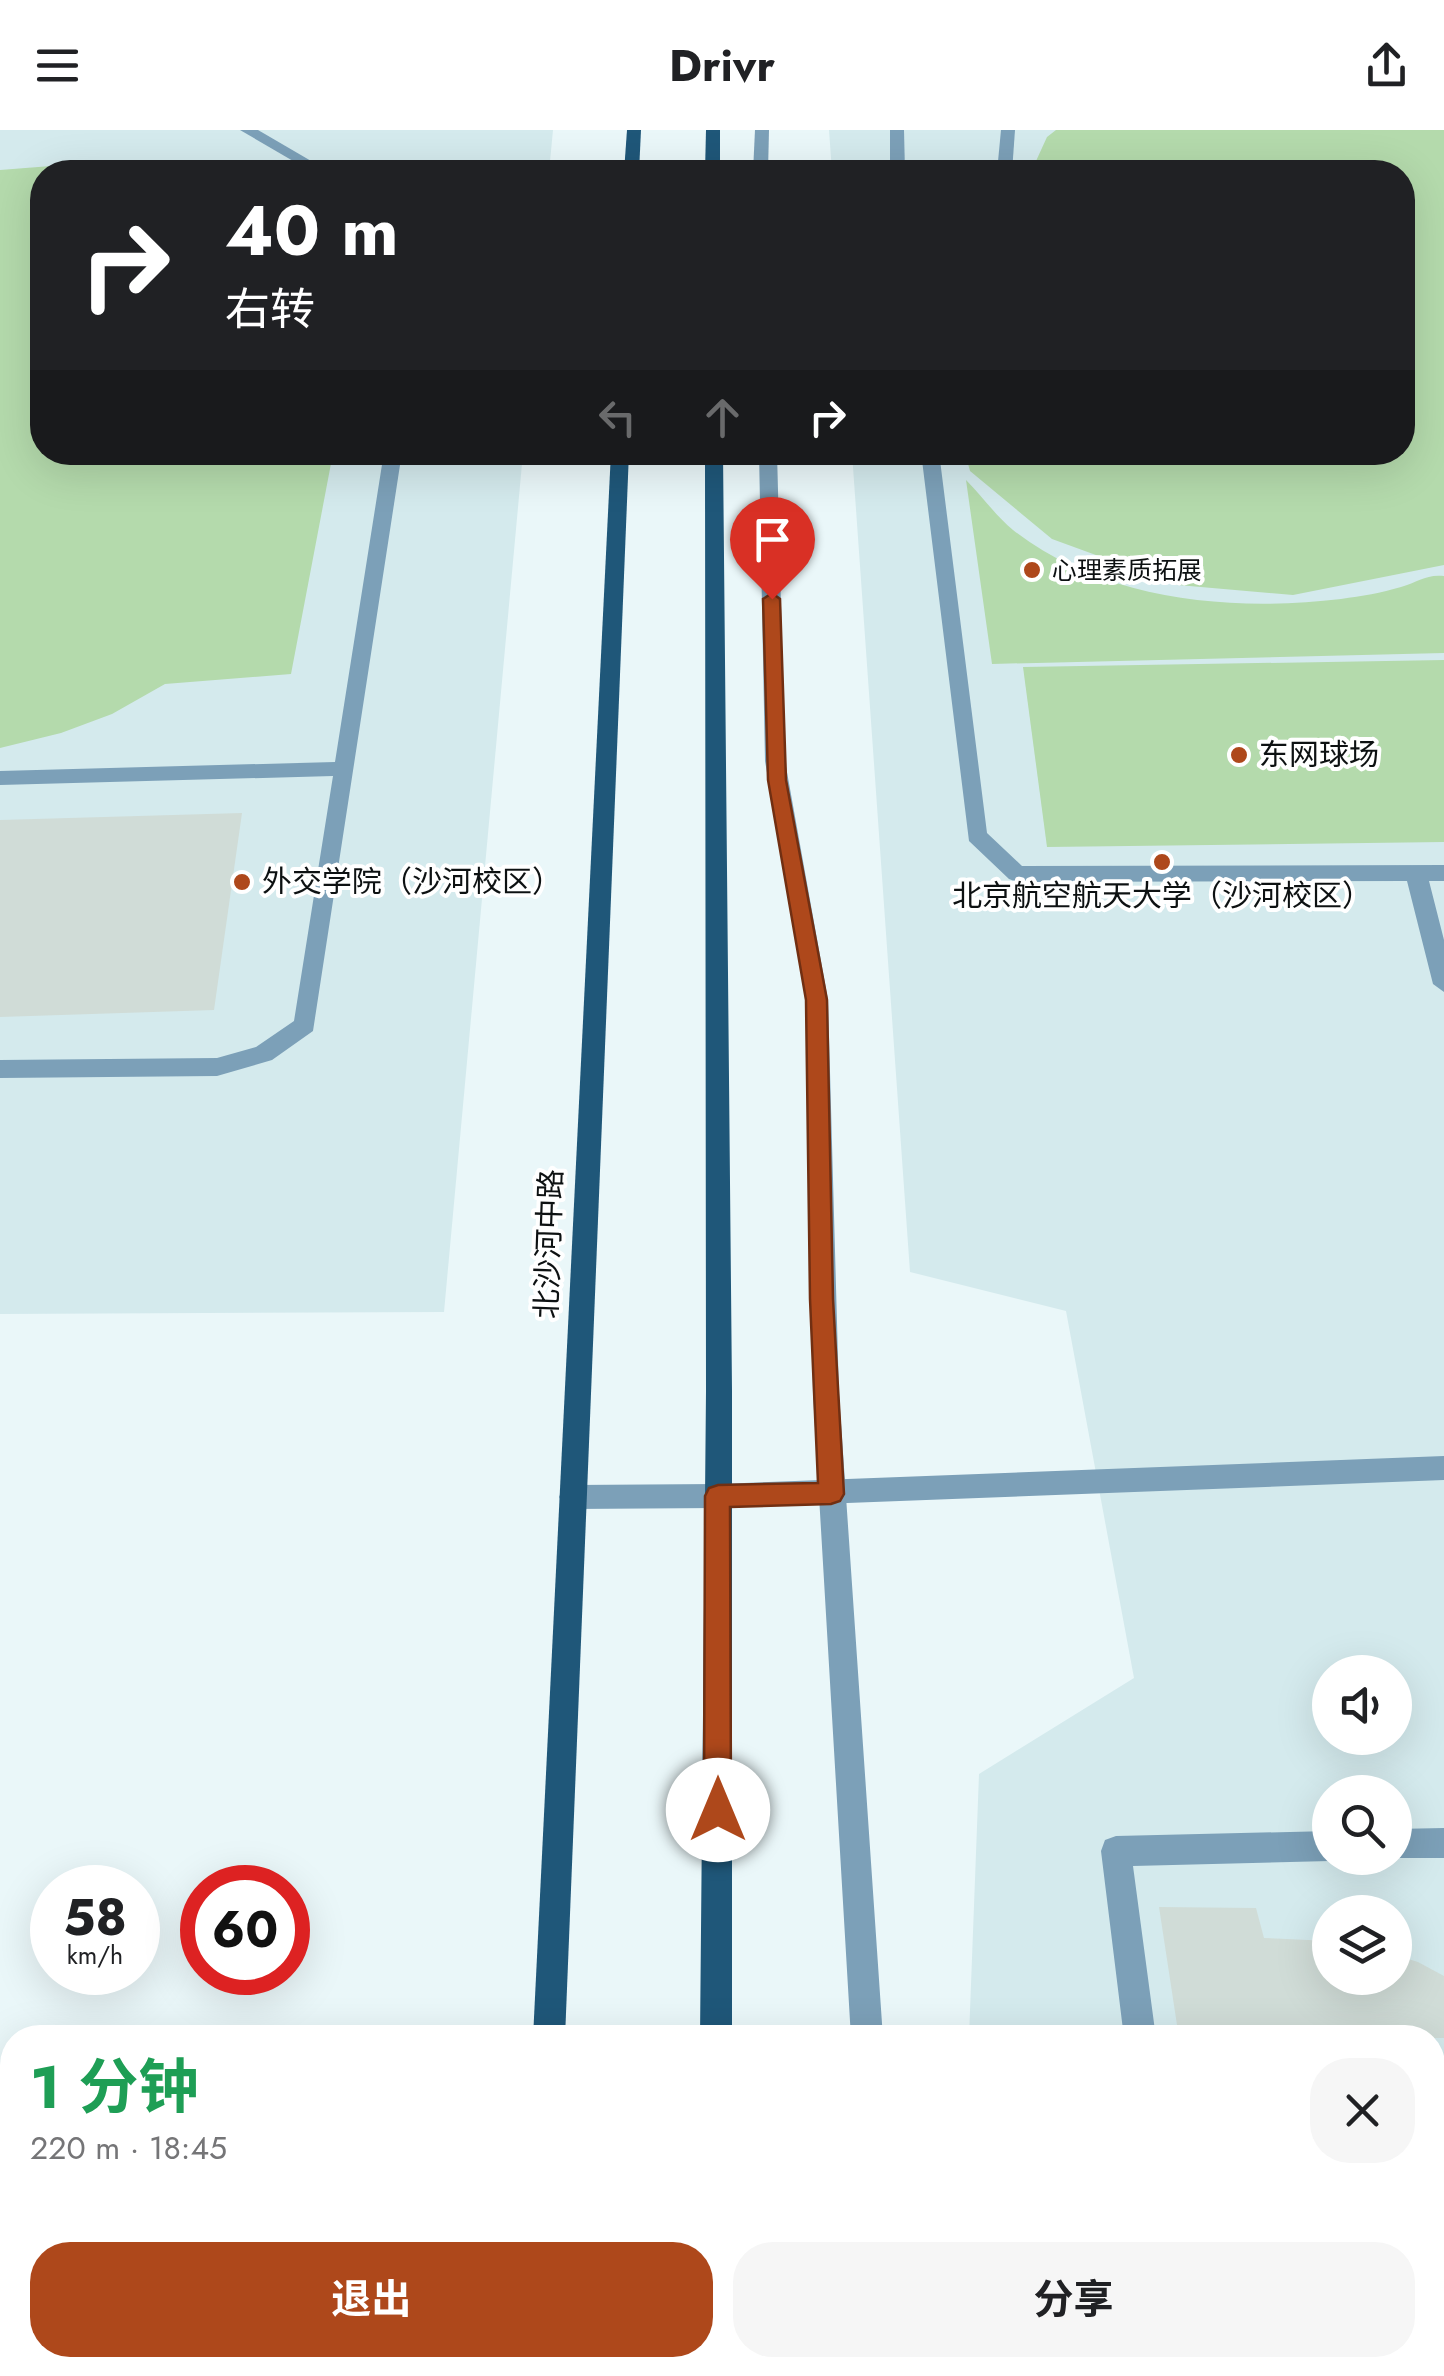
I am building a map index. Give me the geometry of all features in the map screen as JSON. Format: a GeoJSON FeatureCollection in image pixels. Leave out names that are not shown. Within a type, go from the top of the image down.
{"type":"FeatureCollection","features":[{"type":"Feature","properties":{"kind":"main road"},"geometry":{"type":"LineString","coordinates":[[633,160],[634,130]]}},
{"type":"Feature","properties":{"kind":"main road"},"geometry":{"type":"LineString","coordinates":[[712,130],[713,160]]}},
{"type":"Feature","properties":{"kind":"main road","name":"北沙河中路"},"geometry":{"type":"LineString","coordinates":[[550,2025],[619,465]]}},
{"type":"Feature","properties":{"kind":"main road"},"geometry":{"type":"LineString","coordinates":[[714,465],[716,2025]]}},
{"type":"Feature","properties":{"kind":"street"},"geometry":{"type":"LineString","coordinates":[[247,130],[301,160]]}},
{"type":"Feature","properties":{"kind":"street"},"geometry":{"type":"LineString","coordinates":[[761,160],[762,130]]}},
{"type":"Feature","properties":{"kind":"street"},"geometry":{"type":"LineString","coordinates":[[898,130],[898,160]]}},
{"type":"Feature","properties":{"kind":"street"},"geometry":{"type":"LineString","coordinates":[[1007,160],[1008,130]]}},
{"type":"Feature","properties":{"kind":"street"},"geometry":{"type":"LineString","coordinates":[[0,1069],[218,1066],[264,1054],[306,1025],[390,465]]}},
{"type":"Feature","properties":{"kind":"street"},"geometry":{"type":"LineString","coordinates":[[768,465],[775,761],[817,1000],[822,1299],[831,1494],[866,2025]]}},
{"type":"Feature","properties":{"kind":"street"},"geometry":{"type":"LineString","coordinates":[[932,465],[977,836],[1017,874],[1444,873]]}},
{"type":"Feature","properties":{"kind":"street"},"geometry":{"type":"LineString","coordinates":[[0,778],[344,769]]}},
{"type":"Feature","properties":{"kind":"street"},"geometry":{"type":"LineString","coordinates":[[1416,873],[1444,984]]}},
{"type":"Feature","properties":{"kind":"street"},"geometry":{"type":"LineString","coordinates":[[573,1497],[831,1494],[1444,1468]]}},
{"type":"Feature","properties":{"kind":"street"},"geometry":{"type":"LineString","coordinates":[[1412,1844],[1444,1843]]}},
{"type":"Feature","properties":{"kind":"street"},"geometry":{"type":"LineString","coordinates":[[1138,2025],[1116,1852],[1312,1847]]}},
{"type":"Feature","properties":{"kind":"shaded area","name":"外交学院（沙河校区）"},"geometry":{"type":"Polygon","coordinates":[[[0,130],[553,130],[550,160],[30,160],[30,465],[522,465],[444,1312],[0,1314],[0,130]]]}},
{"type":"Feature","properties":{"kind":"shaded area","name":"北京航空航天大学（沙河校区）"},"geometry":{"type":"Polygon","coordinates":[[[829,130],[1444,130],[1444,2025],[969,2025],[979,1774],[1134,1678],[1066,1311],[910,1272],[853,465],[1415,465],[1415,160],[831,160],[829,130]]]}},
{"type":"Feature","properties":{"kind":"green space"},"geometry":{"type":"Polygon","coordinates":[[[1056,130],[1444,130],[1444,565],[1293,595],[1178,585],[1052,539],[970,471],[968,465],[1415,465],[1415,160],[1036,160],[1047,137],[1056,130]]]}},
{"type":"Feature","properties":{"kind":"green space"},"geometry":{"type":"Polygon","coordinates":[[[30,168],[30,465],[331,465],[291,674],[165,684],[112,714],[61,733],[0,748],[0,170],[30,168]]]}},
{"type":"Feature","properties":{"kind":"green space","name":"心理素质拓展"},"geometry":{"type":"Polygon","coordinates":[[[966,480],[1013,530],[1049,554],[1087,573],[1170,596],[1213,602],[1299,603],[1371,594],[1427,577],[1444,576],[1444,653],[992,664],[966,480]]]}},
{"type":"Feature","properties":{"kind":"green space","name":"东网球场"},"geometry":{"type":"Polygon","coordinates":[[[1444,660],[1444,842],[1047,847],[1023,667],[1444,660]]]}},
{"type":"Feature","properties":{"kind":"building"},"geometry":{"type":"Polygon","coordinates":[[[242,813],[214,1010],[0,1017],[0,820],[242,813]]]}},
{"type":"Feature","properties":{"kind":"building"},"geometry":{"type":"Polygon","coordinates":[[[1159,1907],[1256,1908],[1264,1938],[1312,1940],[1312,1995],[1412,1995],[1412,1960],[1418,1962],[1444,1976],[1444,2025],[1177,2025],[1159,1907]]]}},
{"type":"Feature","properties":{"kind":"place","name":"心理素质拓展"},"geometry":{"type":"Point","coordinates":[1032,570]}},
{"type":"Feature","properties":{"kind":"place","name":"东网球场"},"geometry":{"type":"Point","coordinates":[1239,755]}},
{"type":"Feature","properties":{"kind":"place","name":"北京航空航天大学（沙河校区）"},"geometry":{"type":"Point","coordinates":[1162,862]}},
{"type":"Feature","properties":{"kind":"place","name":"外交学院（沙河校区）"},"geometry":{"type":"Point","coordinates":[242,882]}},
{"type":"Feature","properties":{"kind":"route"},"geometry":{"type":"LineString","coordinates":[[718,1810],[718,1496],[831,1494],[822,1299],[822,1113],[817,1000],[777,780],[772,599]]}}]}
